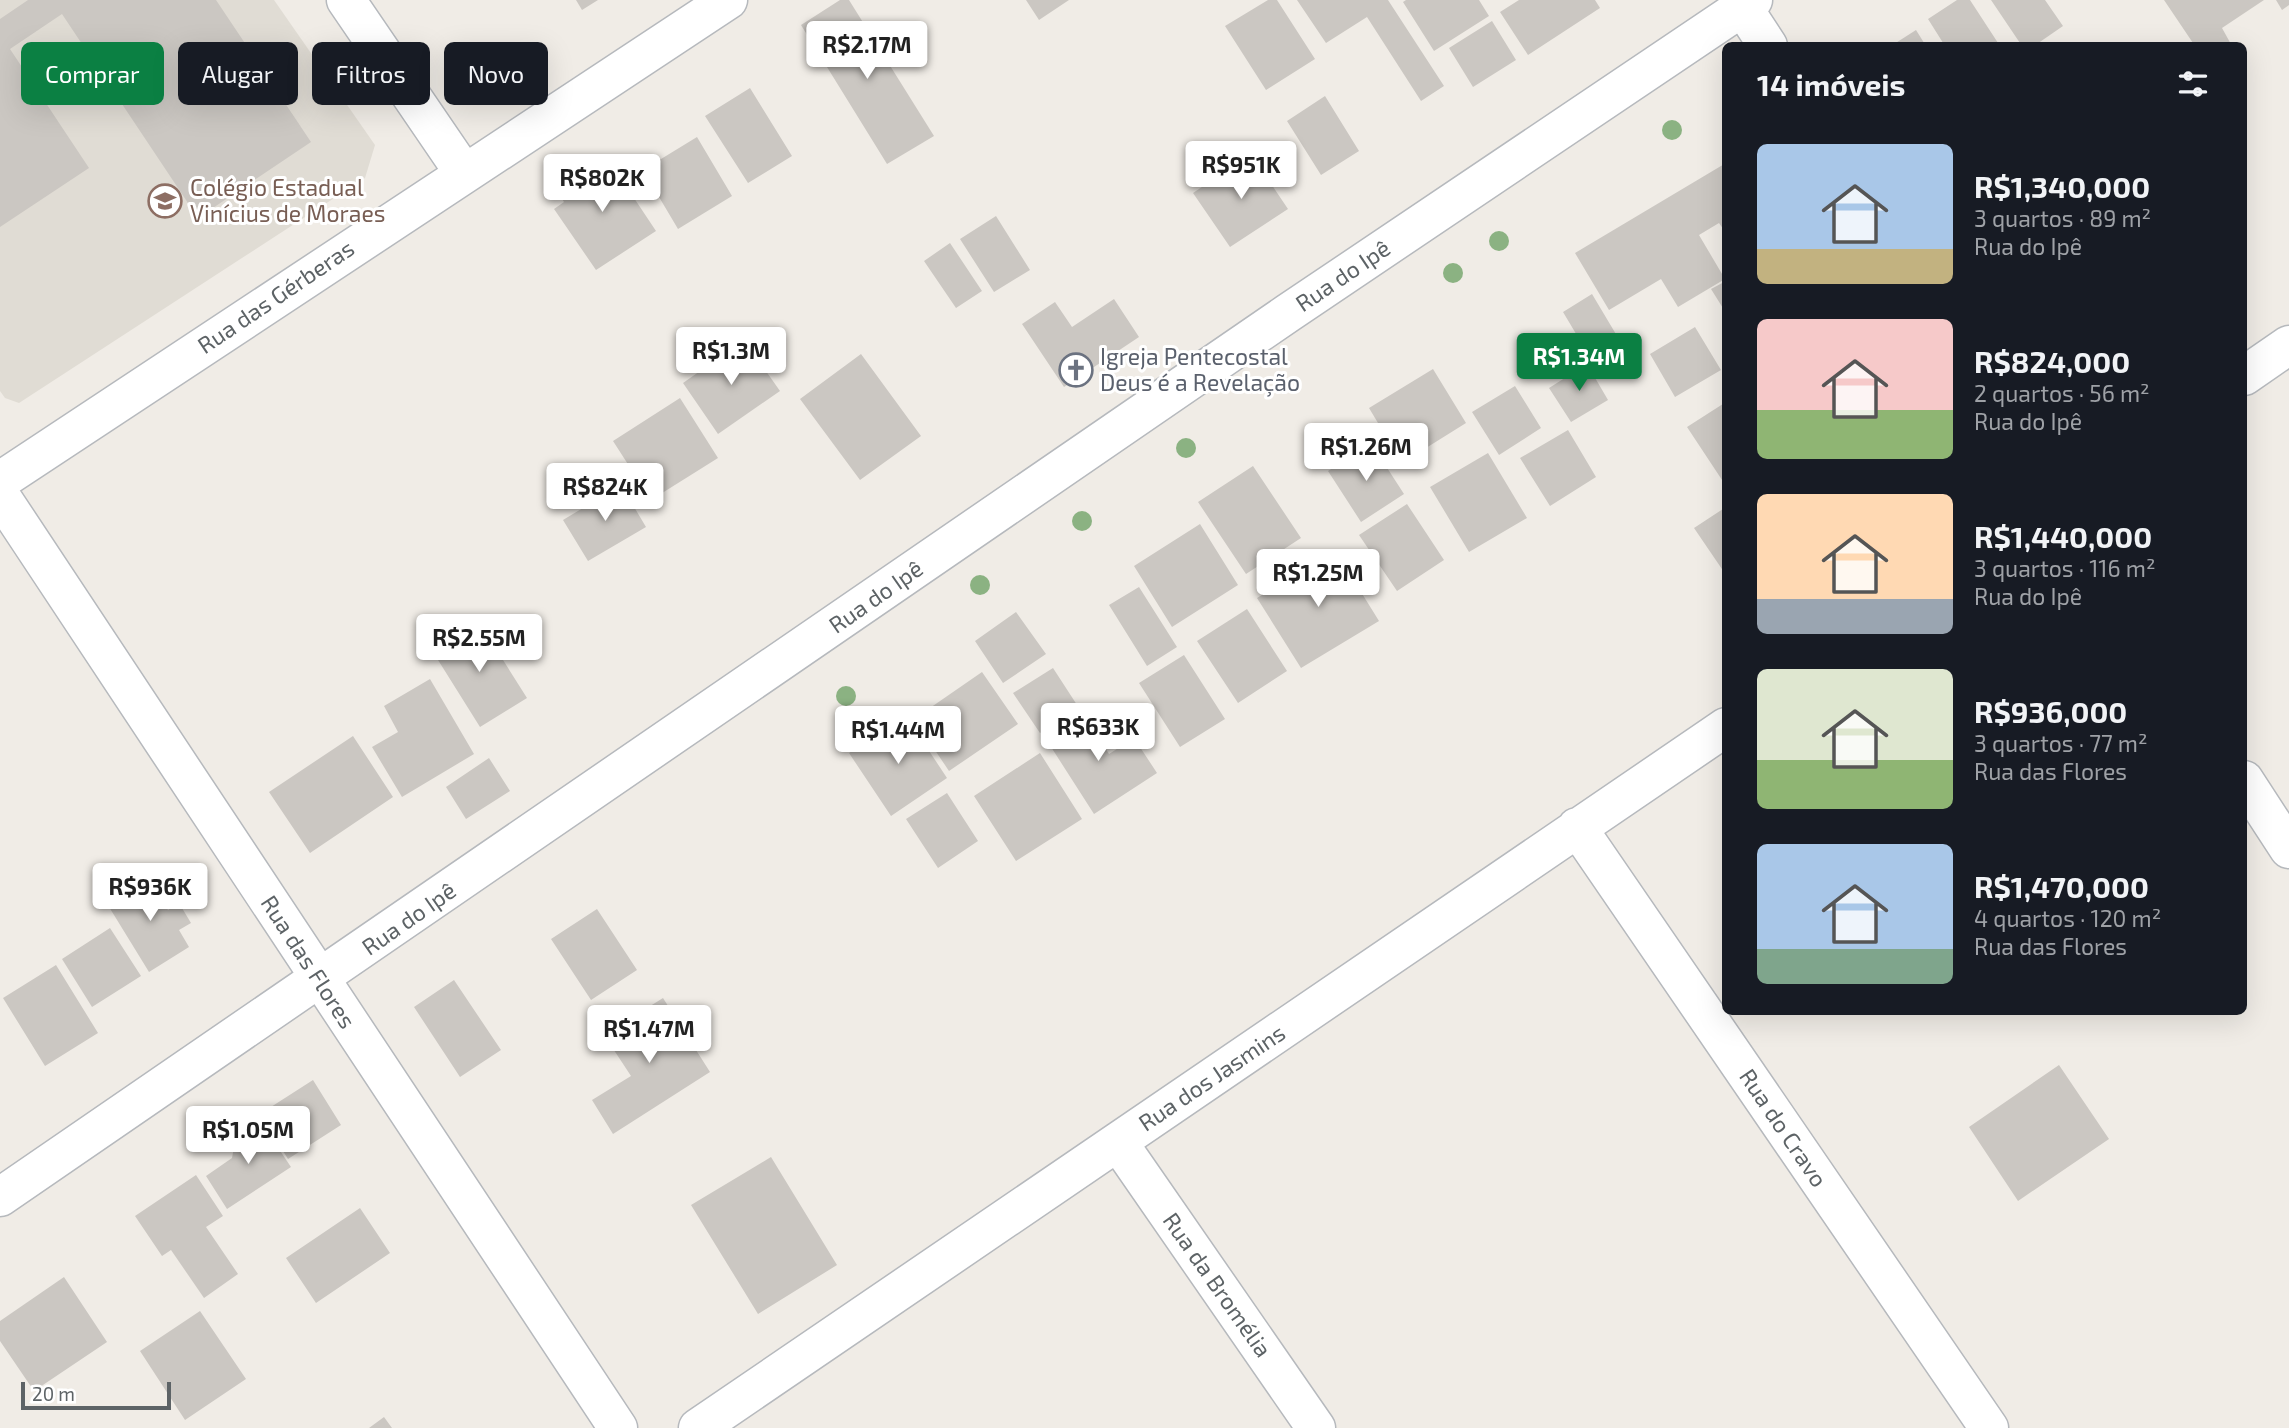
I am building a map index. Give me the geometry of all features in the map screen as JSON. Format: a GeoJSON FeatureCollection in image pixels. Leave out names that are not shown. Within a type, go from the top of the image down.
{"type":"FeatureCollection","features":[{"type":"Feature","properties":{"kind":"street"},"geometry":{"type":"LineString","coordinates":[[346,0],[464,173]]}},
{"type":"Feature","properties":{"kind":"street","name":"Rua das Gérberas"},"geometry":{"type":"LineString","coordinates":[[0,481],[729,0]]}},
{"type":"Feature","properties":{"kind":"street"},"geometry":{"type":"LineString","coordinates":[[1745,2],[1766,42]]}},
{"type":"Feature","properties":{"kind":"street","name":"Rua do Ipê"},"geometry":{"type":"LineString","coordinates":[[0,1197],[321,980],[1745,2]]}},
{"type":"Feature","properties":{"kind":"street"},"geometry":{"type":"LineString","coordinates":[[2247,374],[2289,345]]}},
{"type":"Feature","properties":{"kind":"street","name":"Rua das Flores"},"geometry":{"type":"LineString","coordinates":[[0,495],[618,1428]]}},
{"type":"Feature","properties":{"kind":"street","name":"Rua dos Jasmins"},"geometry":{"type":"LineString","coordinates":[[698,1428],[1722,730]]}},
{"type":"Feature","properties":{"kind":"street"},"geometry":{"type":"LineString","coordinates":[[2247,785],[2289,849]]}},
{"type":"Feature","properties":{"kind":"street","name":"Rua do Cravo"},"geometry":{"type":"LineString","coordinates":[[1577,827],[1989,1428]]}},
{"type":"Feature","properties":{"kind":"street","name":"Rua da Bromélia"},"geometry":{"type":"LineString","coordinates":[[1118,1142],[1316,1428]]}},
{"type":"Feature","properties":{"kind":"shaded area","name":"Colégio Estadual Vinícius de Moraes"},"geometry":{"type":"Polygon","coordinates":[[[0,0],[274,0],[312,55],[312,105],[347,105],[375,145],[365,178],[19,403],[5,398],[0,391],[0,0]]]}},
{"type":"Feature","properties":{"kind":"building"},"geometry":{"type":"Polygon","coordinates":[[[28,0],[216,0],[244,42],[178,42],[178,105],[286,105],[311,142],[198,218],[123,105],[164,105],[164,42],[81,42],[62,14],[10,49],[21,66],[21,105],[47,105],[89,168],[0,227],[0,19],[28,0]]]}},
{"type":"Feature","properties":{"kind":"building"},"geometry":{"type":"Polygon","coordinates":[[[576,0],[598,0],[582,10],[576,0]]]}},
{"type":"Feature","properties":{"kind":"building"},"geometry":{"type":"Polygon","coordinates":[[[840,0],[849,0],[934,136],[887,164],[801,25],[840,0]]]}},
{"type":"Feature","properties":{"kind":"building"},"geometry":{"type":"Polygon","coordinates":[[[1026,0],[1069,0],[1039,20],[1026,0]]]}},
{"type":"Feature","properties":{"kind":"building"},"geometry":{"type":"Polygon","coordinates":[[[1268,0],[1277,0],[1315,59],[1266,90],[1225,26],[1268,0]]]}},
{"type":"Feature","properties":{"kind":"building"},"geometry":{"type":"Polygon","coordinates":[[[1297,0],[1388,0],[1444,86],[1421,101],[1367,17],[1326,43],[1297,0]]]}},
{"type":"Feature","properties":{"kind":"building"},"geometry":{"type":"Polygon","coordinates":[[[1479,0],[1489,16],[1434,51],[1403,2],[1479,0]]]}},
{"type":"Feature","properties":{"kind":"building"},"geometry":{"type":"Polygon","coordinates":[[[1519,0],[1595,0],[1600,8],[1528,55],[1500,12],[1519,0]]]}},
{"type":"Feature","properties":{"kind":"building"},"geometry":{"type":"Polygon","coordinates":[[[1957,0],[1970,0],[1997,42],[1942,42],[1928,19],[1957,0]]]}},
{"type":"Feature","properties":{"kind":"building"},"geometry":{"type":"Polygon","coordinates":[[[1991,0],[2045,0],[2063,26],[2040,42],[2019,42],[1991,0]]]}},
{"type":"Feature","properties":{"kind":"building"},"geometry":{"type":"Polygon","coordinates":[[[2164,0],[2264,0],[2222,28],[2230,42],[2192,42],[2164,0]]]}},
{"type":"Feature","properties":{"kind":"building"},"geometry":{"type":"Polygon","coordinates":[[[2276,0],[2289,0],[2289,5],[2282,10],[2276,0]]]}},
{"type":"Feature","properties":{"kind":"building"},"geometry":{"type":"Polygon","coordinates":[[[1492,21],[1516,60],[1473,87],[1449,48],[1492,21]]]}},
{"type":"Feature","properties":{"kind":"building"},"geometry":{"type":"Polygon","coordinates":[[[1916,30],[1924,42],[1897,42],[1916,30]]]}},
{"type":"Feature","properties":{"kind":"building"},"geometry":{"type":"Polygon","coordinates":[[[750,88],[792,156],[748,183],[705,116],[750,88]]]}},
{"type":"Feature","properties":{"kind":"building"},"geometry":{"type":"Polygon","coordinates":[[[1325,96],[1359,151],[1321,175],[1287,121],[1325,96]]]}},
{"type":"Feature","properties":{"kind":"building"},"geometry":{"type":"Polygon","coordinates":[[[697,137],[732,196],[678,229],[643,170],[697,137]]]}},
{"type":"Feature","properties":{"kind":"building"},"geometry":{"type":"Polygon","coordinates":[[[1251,154],[1288,209],[1230,247],[1193,193],[1251,154]]]}},
{"type":"Feature","properties":{"kind":"building"},"geometry":{"type":"Polygon","coordinates":[[[606,156],[656,231],[596,270],[554,209],[564,202],[556,189],[606,156]]]}},
{"type":"Feature","properties":{"kind":"building"},"geometry":{"type":"Polygon","coordinates":[[[1722,165],[1722,227],[1719,223],[1699,235],[1722,274],[1722,281],[1678,307],[1661,279],[1609,310],[1575,253],[1722,165]]]}},
{"type":"Feature","properties":{"kind":"building"},"geometry":{"type":"Polygon","coordinates":[[[996,216],[1030,270],[994,292],[960,239],[996,216]]]}},
{"type":"Feature","properties":{"kind":"building"},"geometry":{"type":"Polygon","coordinates":[[[950,243],[982,291],[956,308],[924,261],[950,243]]]}},
{"type":"Feature","properties":{"kind":"building"},"geometry":{"type":"Polygon","coordinates":[[[1722,283],[1722,307],[1711,289],[1722,283]]]}},
{"type":"Feature","properties":{"kind":"building"},"geometry":{"type":"Polygon","coordinates":[[[1592,294],[1629,356],[1600,374],[1563,312],[1592,294]]]}},
{"type":"Feature","properties":{"kind":"building"},"geometry":{"type":"Polygon","coordinates":[[[1114,299],[1139,337],[1064,387],[1022,324],[1055,302],[1072,327],[1114,299]]]}},
{"type":"Feature","properties":{"kind":"building"},"geometry":{"type":"Polygon","coordinates":[[[1695,327],[1721,370],[1675,397],[1650,354],[1695,327]]]}},
{"type":"Feature","properties":{"kind":"building"},"geometry":{"type":"Polygon","coordinates":[[[744,340],[780,391],[718,434],[683,383],[744,340]]]}},
{"type":"Feature","properties":{"kind":"building"},"geometry":{"type":"Polygon","coordinates":[[[861,354],[921,436],[860,480],[800,399],[861,354]]]}},
{"type":"Feature","properties":{"kind":"building"},"geometry":{"type":"Polygon","coordinates":[[[1587,364],[1608,400],[1571,422],[1549,388],[1587,364]]]}},
{"type":"Feature","properties":{"kind":"building"},"geometry":{"type":"Polygon","coordinates":[[[1433,369],[1466,423],[1402,463],[1369,408],[1433,369]]]}},
{"type":"Feature","properties":{"kind":"building"},"geometry":{"type":"Polygon","coordinates":[[[1515,386],[1541,428],[1499,455],[1472,412],[1515,386]]]}},
{"type":"Feature","properties":{"kind":"building"},"geometry":{"type":"Polygon","coordinates":[[[680,398],[718,458],[651,500],[613,441],[680,398]]]}},
{"type":"Feature","properties":{"kind":"building"},"geometry":{"type":"Polygon","coordinates":[[[1722,405],[1722,480],[1687,427],[1722,405]]]}},
{"type":"Feature","properties":{"kind":"building"},"geometry":{"type":"Polygon","coordinates":[[[1568,430],[1596,477],[1550,506],[1520,458],[1568,430]]]}},
{"type":"Feature","properties":{"kind":"building"},"geometry":{"type":"Polygon","coordinates":[[[1371,443],[1404,494],[1361,522],[1328,471],[1371,443]]]}},
{"type":"Feature","properties":{"kind":"building"},"geometry":{"type":"Polygon","coordinates":[[[1488,453],[1527,518],[1469,552],[1430,487],[1488,453]]]}},
{"type":"Feature","properties":{"kind":"building"},"geometry":{"type":"Polygon","coordinates":[[[1253,466],[1301,538],[1246,574],[1198,502],[1253,466]]]}},
{"type":"Feature","properties":{"kind":"building"},"geometry":{"type":"Polygon","coordinates":[[[621,485],[646,527],[588,561],[563,520],[621,485]]]}},
{"type":"Feature","properties":{"kind":"building"},"geometry":{"type":"Polygon","coordinates":[[[1407,504],[1444,560],[1397,591],[1359,535],[1407,504]]]}},
{"type":"Feature","properties":{"kind":"building"},"geometry":{"type":"Polygon","coordinates":[[[1722,510],[1722,569],[1694,528],[1722,510]]]}},
{"type":"Feature","properties":{"kind":"building"},"geometry":{"type":"Polygon","coordinates":[[[1200,524],[1238,585],[1172,627],[1134,566],[1200,524]]]}},
{"type":"Feature","properties":{"kind":"building"},"geometry":{"type":"Polygon","coordinates":[[[1335,550],[1379,621],[1301,668],[1257,598],[1335,550]]]}},
{"type":"Feature","properties":{"kind":"building"},"geometry":{"type":"Polygon","coordinates":[[[1139,587],[1177,647],[1147,666],[1109,605],[1139,587]]]}},
{"type":"Feature","properties":{"kind":"building"},"geometry":{"type":"Polygon","coordinates":[[[1247,609],[1287,671],[1238,703],[1197,641],[1247,609]]]}},
{"type":"Feature","properties":{"kind":"building"},"geometry":{"type":"Polygon","coordinates":[[[1016,612],[1046,654],[1003,683],[975,641],[1016,612]]]}},
{"type":"Feature","properties":{"kind":"building"},"geometry":{"type":"Polygon","coordinates":[[[479,622],[527,698],[480,727],[433,652],[438,650],[433,641],[446,633],[450,640],[479,622]]]}},
{"type":"Feature","properties":{"kind":"building"},"geometry":{"type":"Polygon","coordinates":[[[1184,655],[1225,719],[1180,747],[1139,683],[1184,655]]]}},
{"type":"Feature","properties":{"kind":"building"},"geometry":{"type":"Polygon","coordinates":[[[1053,668],[1079,708],[1040,733],[1013,693],[1053,668]]]}},
{"type":"Feature","properties":{"kind":"building"},"geometry":{"type":"Polygon","coordinates":[[[982,672],[1018,724],[949,771],[914,719],[982,672]]]}},
{"type":"Feature","properties":{"kind":"building"},"geometry":{"type":"Polygon","coordinates":[[[430,679],[474,754],[402,797],[372,747],[398,732],[384,706],[430,679]]]}},
{"type":"Feature","properties":{"kind":"building"},"geometry":{"type":"Polygon","coordinates":[[[1083,712],[1109,754],[1134,738],[1157,773],[1094,814],[1044,736],[1083,712]]]}},
{"type":"Feature","properties":{"kind":"building"},"geometry":{"type":"Polygon","coordinates":[[[906,716],[947,778],[891,816],[849,753],[906,716]]]}},
{"type":"Feature","properties":{"kind":"building"},"geometry":{"type":"Polygon","coordinates":[[[353,736],[393,797],[310,853],[269,792],[353,736]]]}},
{"type":"Feature","properties":{"kind":"building"},"geometry":{"type":"Polygon","coordinates":[[[1040,753],[1082,819],[1016,861],[974,796],[1040,753]]]}},
{"type":"Feature","properties":{"kind":"building"},"geometry":{"type":"Polygon","coordinates":[[[489,758],[510,791],[466,819],[446,787],[489,758]]]}},
{"type":"Feature","properties":{"kind":"building"},"geometry":{"type":"Polygon","coordinates":[[[947,793],[978,841],[938,868],[906,819],[947,793]]]}},
{"type":"Feature","properties":{"kind":"building"},"geometry":{"type":"Polygon","coordinates":[[[148,876],[168,910],[179,903],[191,923],[179,930],[189,947],[149,972],[106,902],[148,876]]]}},
{"type":"Feature","properties":{"kind":"building"},"geometry":{"type":"Polygon","coordinates":[[[597,909],[637,970],[591,1000],[551,939],[597,909]]]}},
{"type":"Feature","properties":{"kind":"building"},"geometry":{"type":"Polygon","coordinates":[[[110,928],[141,976],[92,1007],[62,959],[110,928]]]}},
{"type":"Feature","properties":{"kind":"building"},"geometry":{"type":"Polygon","coordinates":[[[56,965],[98,1033],[45,1066],[3,998],[56,965]]]}},
{"type":"Feature","properties":{"kind":"building"},"geometry":{"type":"Polygon","coordinates":[[[454,980],[501,1050],[460,1077],[414,1007],[454,980]]]}},
{"type":"Feature","properties":{"kind":"building"},"geometry":{"type":"Polygon","coordinates":[[[663,998],[710,1072],[613,1134],[592,1100],[631,1076],[604,1035],[663,998]]]}},
{"type":"Feature","properties":{"kind":"building"},"geometry":{"type":"Polygon","coordinates":[[[2059,1065],[2109,1139],[2018,1201],[1969,1127],[2059,1065]]]}},
{"type":"Feature","properties":{"kind":"building"},"geometry":{"type":"Polygon","coordinates":[[[313,1080],[341,1125],[288,1159],[260,1114],[313,1080]]]}},
{"type":"Feature","properties":{"kind":"building"},"geometry":{"type":"Polygon","coordinates":[[[260,1121],[291,1167],[227,1209],[206,1176],[232,1158],[236,1136],[260,1121]]]}},
{"type":"Feature","properties":{"kind":"building"},"geometry":{"type":"Polygon","coordinates":[[[771,1157],[837,1265],[758,1314],[691,1205],[771,1157]]]}},
{"type":"Feature","properties":{"kind":"building"},"geometry":{"type":"Polygon","coordinates":[[[196,1175],[223,1216],[206,1227],[238,1274],[204,1298],[171,1250],[162,1256],[135,1216],[196,1175]]]}},
{"type":"Feature","properties":{"kind":"building"},"geometry":{"type":"Polygon","coordinates":[[[360,1208],[390,1253],[316,1303],[286,1258],[360,1208]]]}},
{"type":"Feature","properties":{"kind":"building"},"geometry":{"type":"Polygon","coordinates":[[[64,1277],[107,1342],[34,1391],[0,1341],[0,1321],[64,1277]]]}},
{"type":"Feature","properties":{"kind":"building"},"geometry":{"type":"Polygon","coordinates":[[[200,1311],[246,1379],[185,1420],[140,1351],[200,1311]]]}},
{"type":"Feature","properties":{"kind":"building"},"geometry":{"type":"Polygon","coordinates":[[[384,1417],[392,1428],[369,1428],[384,1417]]]}},
{"type":"Feature","properties":{"kind":"place","name":"Colégio Estadual Vinícius de Moraes"},"geometry":{"type":"Point","coordinates":[165,201]}},
{"type":"Feature","properties":{"kind":"place","name":"Igreja Pentecostal Deus é a Revelação"},"geometry":{"type":"Point","coordinates":[1076,370]}}]}
